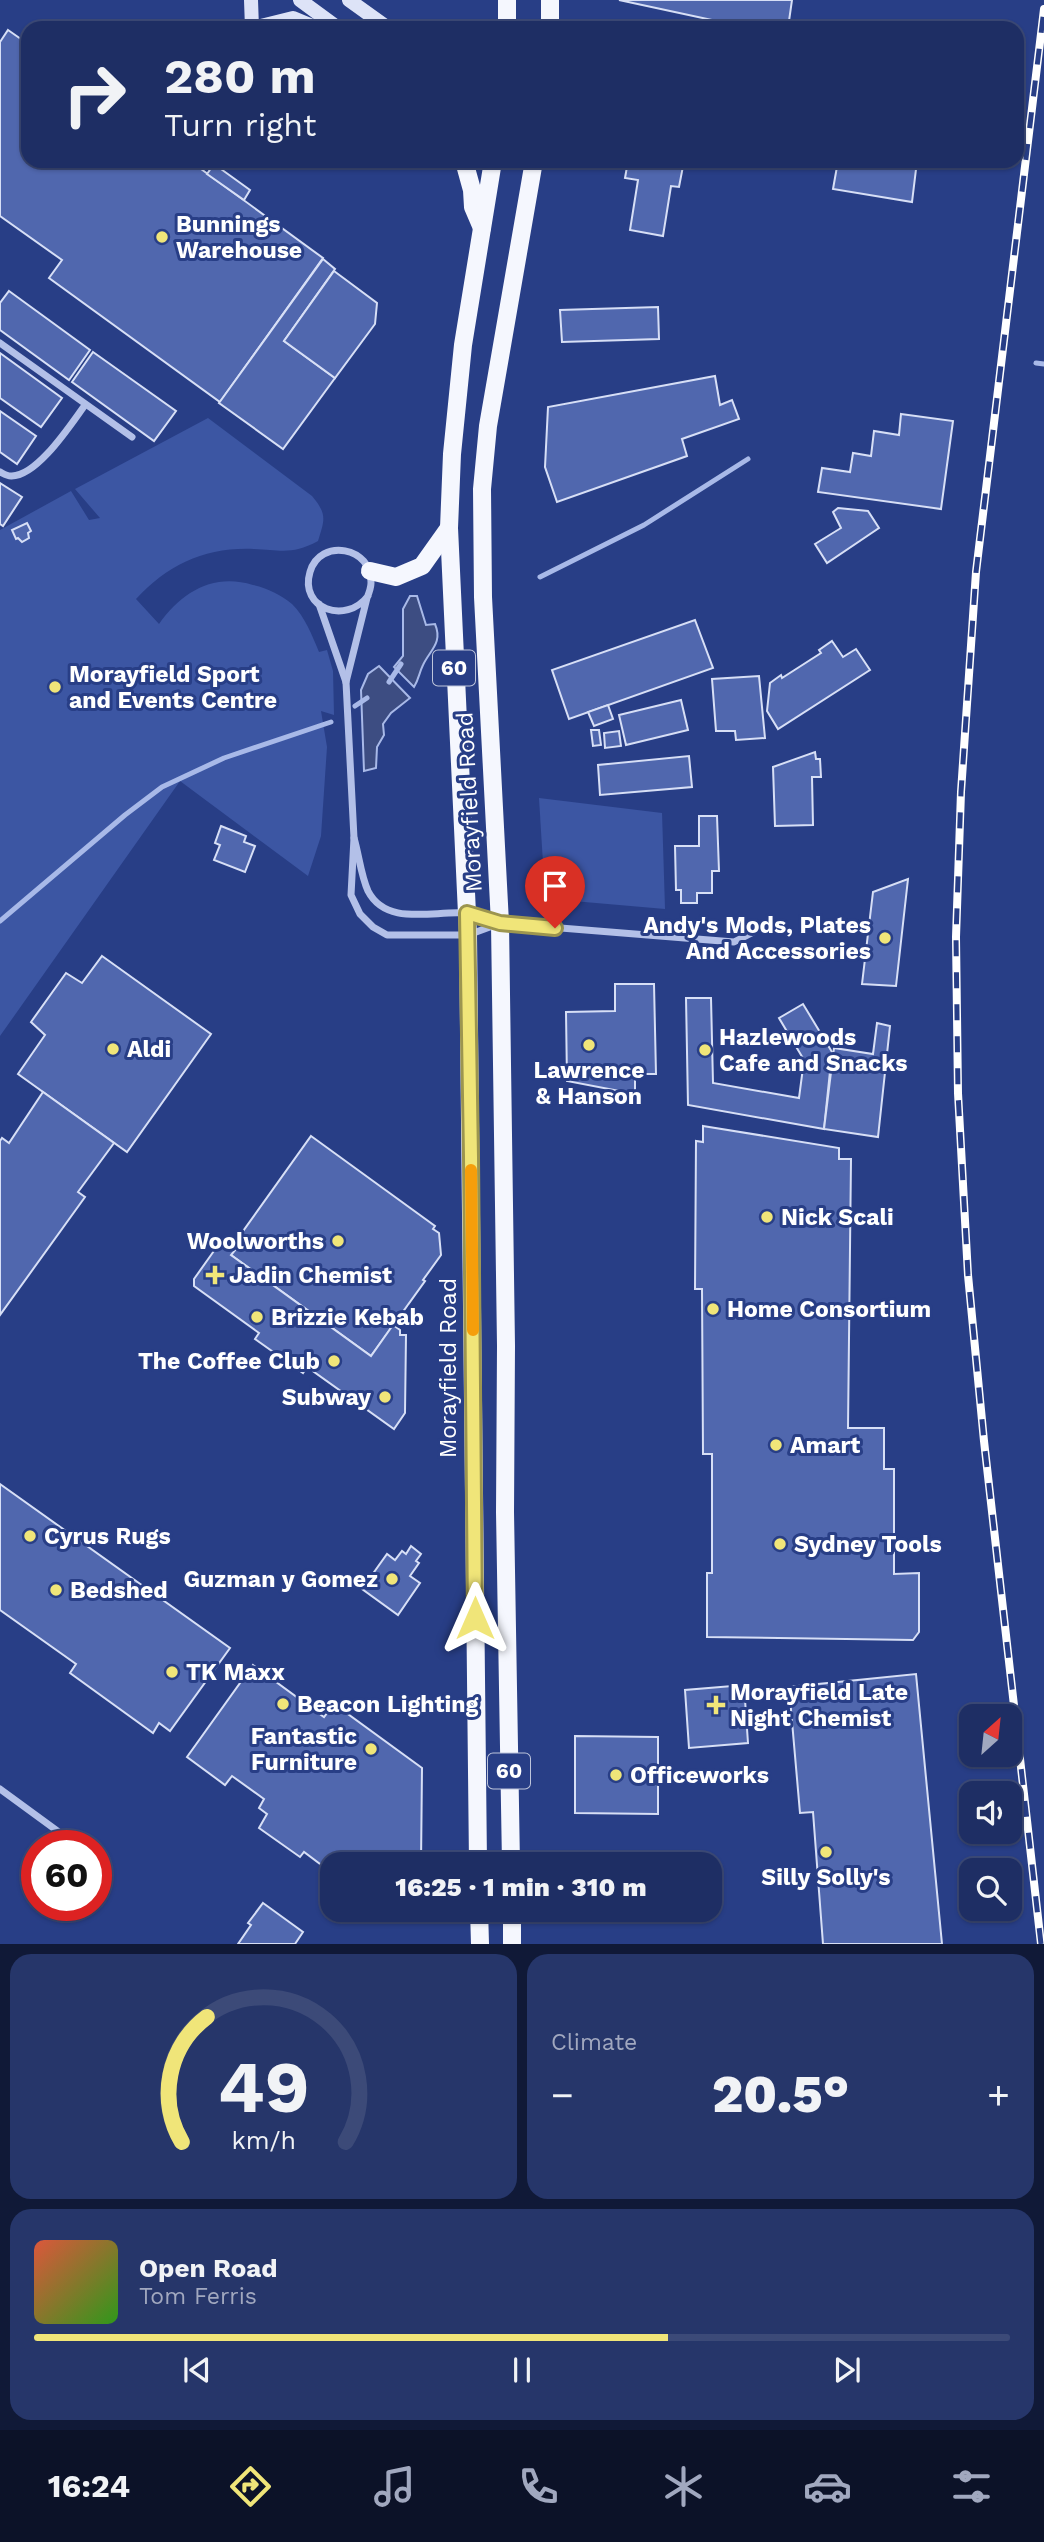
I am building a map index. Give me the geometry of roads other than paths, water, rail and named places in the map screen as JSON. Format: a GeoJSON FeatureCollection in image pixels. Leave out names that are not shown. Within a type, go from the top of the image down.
{"type":"FeatureCollection","features":[{"type":"Feature","properties":{"kind":"main road"},"geometry":{"type":"LineString","coordinates":[[251,0],[252,21]]}},
{"type":"Feature","properties":{"kind":"main road"},"geometry":{"type":"LineString","coordinates":[[300,0],[328,21]]}},
{"type":"Feature","properties":{"kind":"main road"},"geometry":{"type":"LineString","coordinates":[[349,0],[378,21]]}},
{"type":"Feature","properties":{"kind":"main road"},"geometry":{"type":"LineString","coordinates":[[507,0],[507,21]]}},
{"type":"Feature","properties":{"kind":"main road"},"geometry":{"type":"LineString","coordinates":[[550,0],[550,21]]}},
{"type":"Feature","properties":{"kind":"main road"},"geometry":{"type":"LineString","coordinates":[[281,21],[293,18],[300,21]]}},
{"type":"Feature","properties":{"kind":"main road"},"geometry":{"type":"LineString","coordinates":[[466,168],[473,207],[483,231]]}},
{"type":"Feature","properties":{"kind":"main road","name":"Morayfield Road"},"geometry":{"type":"LineString","coordinates":[[478,1852],[468,935],[449,528],[452,454],[463,345],[492,168]]}},
{"type":"Feature","properties":{"kind":"main road","name":"Morayfield Road"},"geometry":{"type":"LineString","coordinates":[[511,1852],[500,923],[483,597],[482,489],[488,426],[533,168]]}},
{"type":"Feature","properties":{"kind":"main road"},"geometry":{"type":"LineString","coordinates":[[370,571],[396,577],[422,566],[449,528]]}},
{"type":"Feature","properties":{"kind":"main road"},"geometry":{"type":"LineString","coordinates":[[479,1922],[480,1944]]}},
{"type":"Feature","properties":{"kind":"main road"},"geometry":{"type":"LineString","coordinates":[[512,1922],[512,1944]]}},
{"type":"Feature","properties":{"kind":"street"},"geometry":{"type":"LineString","coordinates":[[0,343],[132,437]]}},
{"type":"Feature","properties":{"kind":"street"},"geometry":{"type":"LineString","coordinates":[[0,472],[11,476],[27,472],[63,435],[85,405]]}},
{"type":"Feature","properties":{"kind":"street"},"geometry":{"type":"LineString","coordinates":[[346,682],[372,580],[366,563],[353,552],[337,549],[322,555],[313,564],[309,581],[310,590],[319,604],[346,682],[354,838],[352,895],[360,914],[373,927],[387,935],[468,935],[500,923]]}},
{"type":"Feature","properties":{"kind":"street"},"geometry":{"type":"LineString","coordinates":[[319,604],[336,612],[345,612],[362,603],[368,596]]}},
{"type":"Feature","properties":{"kind":"street"},"geometry":{"type":"LineString","coordinates":[[354,838],[368,890],[387,910],[400,915],[467,913],[500,923],[734,942],[771,923]]}},
{"type":"Feature","properties":{"kind":"street"},"geometry":{"type":"LineString","coordinates":[[0,1789],[56,1830]]}},
{"type":"Feature","properties":{"kind":"waterway"},"geometry":{"type":"LineString","coordinates":[[1036,363],[1044,364]]}},
{"type":"Feature","properties":{"kind":"waterway"},"geometry":{"type":"LineString","coordinates":[[540,577],[644,525],[748,459]]}},
{"type":"Feature","properties":{"kind":"waterway"},"geometry":{"type":"LineString","coordinates":[[389,682],[401,664]]}},
{"type":"Feature","properties":{"kind":"waterway"},"geometry":{"type":"LineString","coordinates":[[355,706],[367,698]]}},
{"type":"Feature","properties":{"kind":"waterway"},"geometry":{"type":"LineString","coordinates":[[0,921],[162,787],[224,758],[331,722]]}},
{"type":"Feature","properties":{"kind":"railway"},"geometry":{"type":"LineString","coordinates":[[1041,1944],[984,1441],[968,1275],[958,1093],[956,937],[961,792],[976,572],[1044,9]]}},
{"type":"Feature","properties":{"kind":"place","name":"Bunnings Warehouse"},"geometry":{"type":"Point","coordinates":[162,237]}},
{"type":"Feature","properties":{"kind":"place","name":"Morayfield Sport and Events Centre"},"geometry":{"type":"Point","coordinates":[55,687]}},
{"type":"Feature","properties":{"kind":"place","name":"Andy's Mods, Plates And Accessories"},"geometry":{"type":"Point","coordinates":[885,938]}},
{"type":"Feature","properties":{"kind":"place","name":"Lawrence & Hanson"},"geometry":{"type":"Point","coordinates":[589,1045]}},
{"type":"Feature","properties":{"kind":"place","name":"Aldi"},"geometry":{"type":"Point","coordinates":[113,1049]}},
{"type":"Feature","properties":{"kind":"place","name":"Hazlewoods Cafe and Snacks"},"geometry":{"type":"Point","coordinates":[705,1050]}},
{"type":"Feature","properties":{"kind":"place","name":"Nick Scali"},"geometry":{"type":"Point","coordinates":[767,1217]}},
{"type":"Feature","properties":{"kind":"place","name":"Woolworths"},"geometry":{"type":"Point","coordinates":[338,1241]}},
{"type":"Feature","properties":{"kind":"place","name":"Jadin Chemist"},"geometry":{"type":"Point","coordinates":[215,1275]}},
{"type":"Feature","properties":{"kind":"place","name":"Home Consortium"},"geometry":{"type":"Point","coordinates":[713,1309]}},
{"type":"Feature","properties":{"kind":"place","name":"Brizzie Kebab"},"geometry":{"type":"Point","coordinates":[257,1317]}},
{"type":"Feature","properties":{"kind":"place","name":"The Coffee Club"},"geometry":{"type":"Point","coordinates":[334,1361]}},
{"type":"Feature","properties":{"kind":"place","name":"Subway"},"geometry":{"type":"Point","coordinates":[385,1397]}},
{"type":"Feature","properties":{"kind":"place","name":"Amart"},"geometry":{"type":"Point","coordinates":[776,1445]}},
{"type":"Feature","properties":{"kind":"place","name":"Cyrus Rugs"},"geometry":{"type":"Point","coordinates":[30,1536]}},
{"type":"Feature","properties":{"kind":"place","name":"Sydney Tools"},"geometry":{"type":"Point","coordinates":[780,1544]}},
{"type":"Feature","properties":{"kind":"place","name":"Guzman y Gomez"},"geometry":{"type":"Point","coordinates":[392,1579]}},
{"type":"Feature","properties":{"kind":"place","name":"Bedshed"},"geometry":{"type":"Point","coordinates":[56,1590]}},
{"type":"Feature","properties":{"kind":"place","name":"TK Maxx"},"geometry":{"type":"Point","coordinates":[172,1672]}},
{"type":"Feature","properties":{"kind":"place","name":"Beacon Lighting"},"geometry":{"type":"Point","coordinates":[283,1704]}},
{"type":"Feature","properties":{"kind":"place","name":"Morayfield Late Night Chemist"},"geometry":{"type":"Point","coordinates":[716,1705]}},
{"type":"Feature","properties":{"kind":"place","name":"Fantastic Furniture"},"geometry":{"type":"Point","coordinates":[371,1749]}},
{"type":"Feature","properties":{"kind":"place","name":"Officeworks"},"geometry":{"type":"Point","coordinates":[616,1775]}},
{"type":"Feature","properties":{"kind":"place","name":"Silly Solly's"},"geometry":{"type":"Point","coordinates":[826,1852]}}]}
